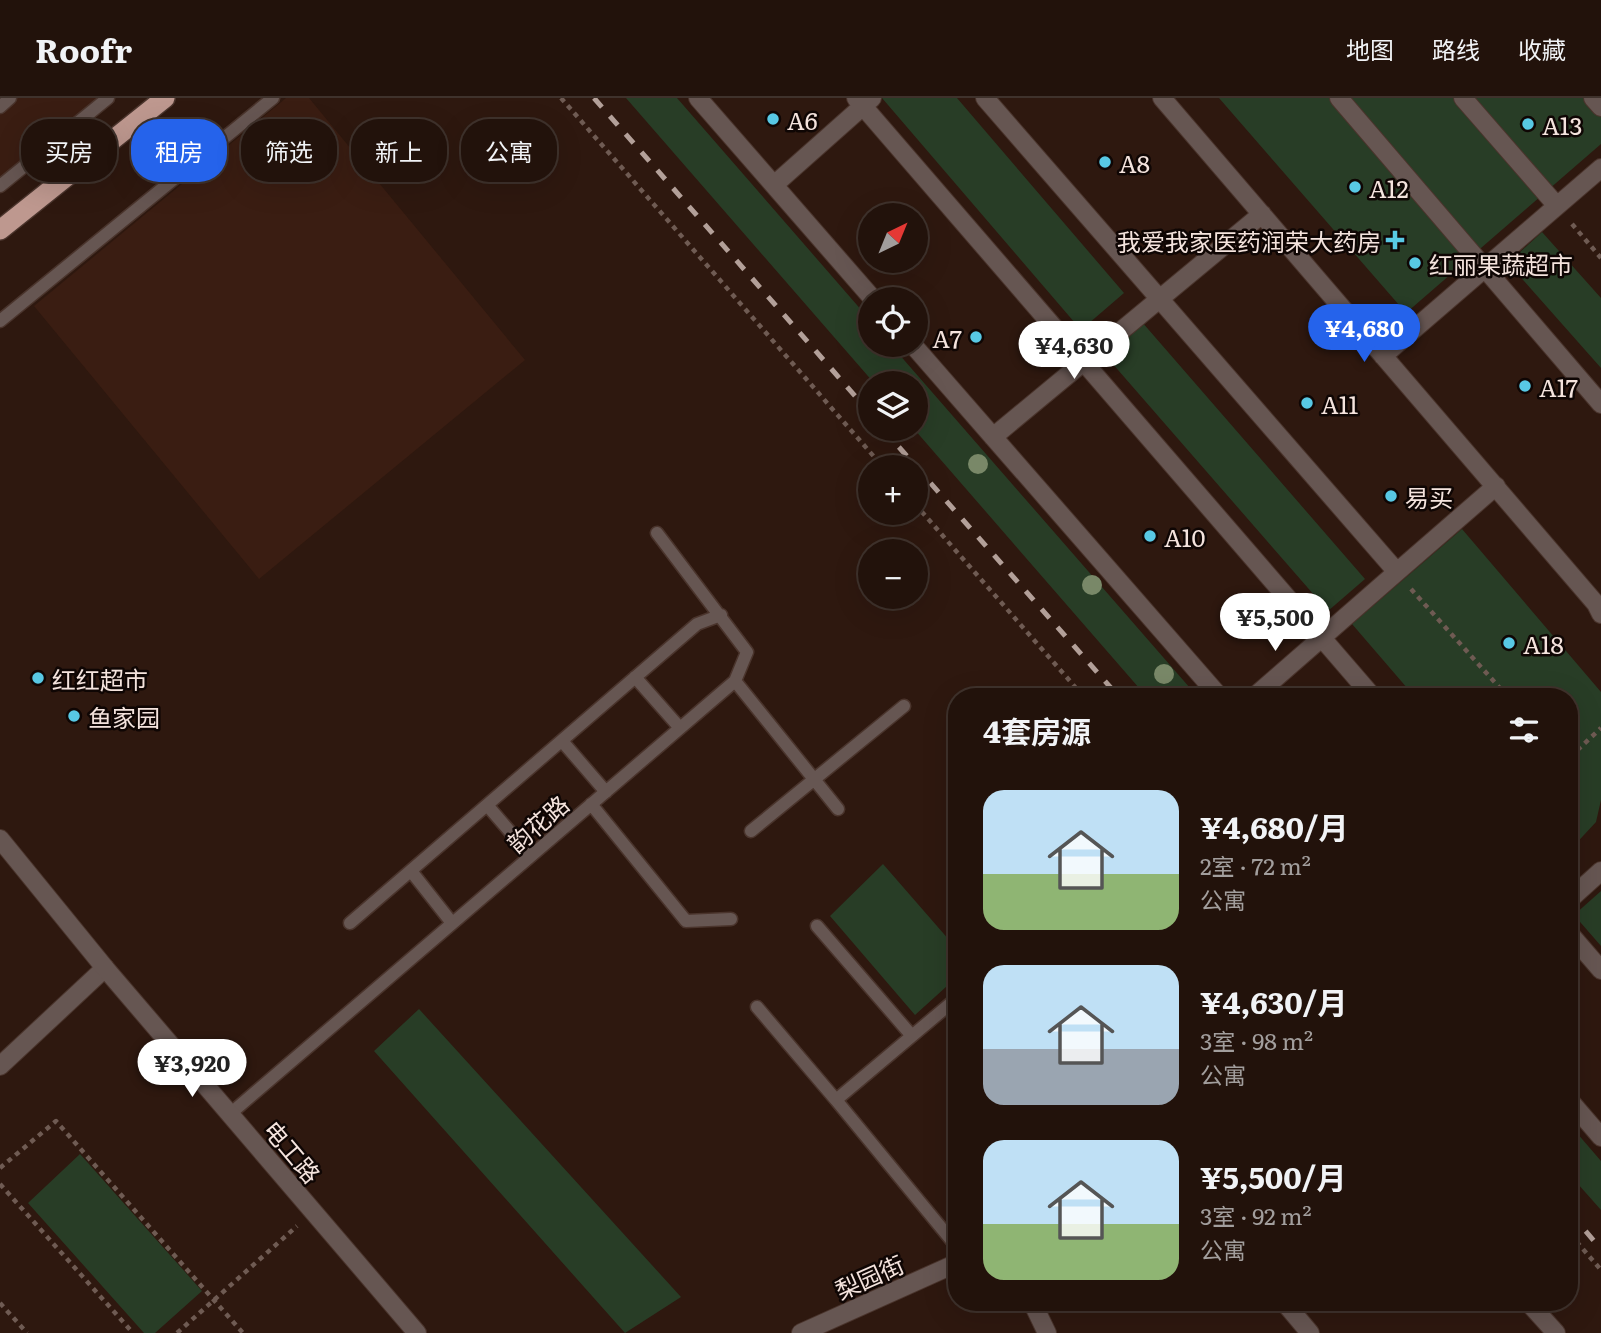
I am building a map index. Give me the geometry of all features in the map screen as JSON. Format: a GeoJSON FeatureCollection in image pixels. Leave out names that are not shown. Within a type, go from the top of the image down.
{"type":"FeatureCollection","features":[{"type":"Feature","properties":{"kind":"highway"},"geometry":{"type":"LineString","coordinates":[[0,230],[165,98]]}},
{"type":"Feature","properties":{"kind":"street"},"geometry":{"type":"LineString","coordinates":[[698,98],[863,287]]}},
{"type":"Feature","properties":{"kind":"street"},"geometry":{"type":"LineString","coordinates":[[985,98],[1396,572]]}},
{"type":"Feature","properties":{"kind":"street"},"geometry":{"type":"LineString","coordinates":[[1161,98],[1496,486],[1596,604],[1601,614]]}},
{"type":"Feature","properties":{"kind":"street"},"geometry":{"type":"LineString","coordinates":[[1339,98],[1601,404]]}},
{"type":"Feature","properties":{"kind":"street"},"geometry":{"type":"LineString","coordinates":[[1463,98],[1557,206]]}},
{"type":"Feature","properties":{"kind":"street"},"geometry":{"type":"LineString","coordinates":[[1593,98],[1601,107]]}},
{"type":"Feature","properties":{"kind":"street"},"geometry":{"type":"LineString","coordinates":[[774,185],[864,101],[1365,688]]}},
{"type":"Feature","properties":{"kind":"street"},"geometry":{"type":"LineString","coordinates":[[1383,356],[1601,168]]}},
{"type":"Feature","properties":{"kind":"street"},"geometry":{"type":"LineString","coordinates":[[993,437],[1262,214]]}},
{"type":"Feature","properties":{"kind":"street"},"geometry":{"type":"LineString","coordinates":[[923,357],[1212,688]]}},
{"type":"Feature","properties":{"kind":"street"},"geometry":{"type":"LineString","coordinates":[[1264,688],[1496,486]]}},
{"type":"Feature","properties":{"kind":"street","name":"电工路"},"geometry":{"type":"LineString","coordinates":[[0,839],[105,968],[416,1333]]}},
{"type":"Feature","properties":{"kind":"street"},"geometry":{"type":"LineString","coordinates":[[1578,892],[1601,870]]}},
{"type":"Feature","properties":{"kind":"street"},"geometry":{"type":"LineString","coordinates":[[1578,943],[1601,970]]}},
{"type":"Feature","properties":{"kind":"street"},"geometry":{"type":"LineString","coordinates":[[0,1066],[105,968]]}},
{"type":"Feature","properties":{"kind":"street"},"geometry":{"type":"LineString","coordinates":[[1578,1110],[1601,1137]]}},
{"type":"Feature","properties":{"kind":"street","name":"梨园街"},"geometry":{"type":"LineString","coordinates":[[801,1333],[948,1267]]}},
{"type":"Feature","properties":{"kind":"street"},"geometry":{"type":"LineString","coordinates":[[1036,1311],[1047,1333]]}},
{"type":"Feature","properties":{"kind":"street"},"geometry":{"type":"LineString","coordinates":[[1292,1311],[1310,1333]]}},
{"type":"Feature","properties":{"kind":"street"},"geometry":{"type":"LineString","coordinates":[[1534,1311],[1548,1331]]}},
{"type":"Feature","properties":{"kind":"lane"},"geometry":{"type":"LineString","coordinates":[[0,107],[10,98]]}},
{"type":"Feature","properties":{"kind":"lane"},"geometry":{"type":"LineString","coordinates":[[0,186],[108,98]]}},
{"type":"Feature","properties":{"kind":"lane"},"geometry":{"type":"LineString","coordinates":[[0,321],[273,98]]}},
{"type":"Feature","properties":{"kind":"lane"},"geometry":{"type":"LineString","coordinates":[[657,533],[747,652],[736,681],[838,809]]}},
{"type":"Feature","properties":{"kind":"lane"},"geometry":{"type":"LineString","coordinates":[[351,923],[697,624],[721,615]]}},
{"type":"Feature","properties":{"kind":"lane"},"geometry":{"type":"LineString","coordinates":[[635,677],[680,728]]}},
{"type":"Feature","properties":{"kind":"lane","name":"韵花路"},"geometry":{"type":"LineString","coordinates":[[230,1114],[736,681]]}},
{"type":"Feature","properties":{"kind":"lane"},"geometry":{"type":"LineString","coordinates":[[751,831],[904,706]]}},
{"type":"Feature","properties":{"kind":"lane"},"geometry":{"type":"LineString","coordinates":[[562,741],[606,792]]}},
{"type":"Feature","properties":{"kind":"lane"},"geometry":{"type":"LineString","coordinates":[[591,804],[686,921],[731,919]]}},
{"type":"Feature","properties":{"kind":"lane"},"geometry":{"type":"LineString","coordinates":[[487,805],[531,856]]}},
{"type":"Feature","properties":{"kind":"lane"},"geometry":{"type":"LineString","coordinates":[[411,871],[452,923]]}},
{"type":"Feature","properties":{"kind":"lane"},"geometry":{"type":"LineString","coordinates":[[817,926],[912,1036]]}},
{"type":"Feature","properties":{"kind":"lane"},"geometry":{"type":"LineString","coordinates":[[836,1100],[948,1006]]}},
{"type":"Feature","properties":{"kind":"lane"},"geometry":{"type":"LineString","coordinates":[[757,1007],[948,1236]]}},
{"type":"Feature","properties":{"kind":"path"},"geometry":{"type":"LineString","coordinates":[[561,98],[873,455]]}},
{"type":"Feature","properties":{"kind":"path"},"geometry":{"type":"LineString","coordinates":[[1557,206],[1601,258]]}},
{"type":"Feature","properties":{"kind":"path"},"geometry":{"type":"LineString","coordinates":[[928,519],[1076,688]]}},
{"type":"Feature","properties":{"kind":"path"},"geometry":{"type":"LineString","coordinates":[[1396,572],[1500,688]]}},
{"type":"Feature","properties":{"kind":"path"},"geometry":{"type":"LineString","coordinates":[[1578,750],[1601,728]]}},
{"type":"Feature","properties":{"kind":"path"},"geometry":{"type":"LineString","coordinates":[[0,1168],[56,1121],[243,1333]]}},
{"type":"Feature","properties":{"kind":"path"},"geometry":{"type":"LineString","coordinates":[[0,1184],[133,1333]]}},
{"type":"Feature","properties":{"kind":"path"},"geometry":{"type":"LineString","coordinates":[[177,1333],[313,1212]]}},
{"type":"Feature","properties":{"kind":"path"},"geometry":{"type":"LineString","coordinates":[[1578,1243],[1601,1270]]}},
{"type":"Feature","properties":{"kind":"path"},"geometry":{"type":"LineString","coordinates":[[0,1303],[27,1333]]}},
{"type":"Feature","properties":{"kind":"shaded area"},"geometry":{"type":"Polygon","coordinates":[[[0,98],[109,98],[82,119],[21,119],[21,167],[0,184],[0,98]]]}},
{"type":"Feature","properties":{"kind":"shaded area"},"geometry":{"type":"Polygon","coordinates":[[[286,98],[309,98],[326,119],[261,119],[286,98]]]}},
{"type":"Feature","properties":{"kind":"shaded area"},"geometry":{"type":"Polygon","coordinates":[[[337,132],[351,149],[351,182],[378,182],[525,360],[259,579],[34,306],[184,182],[227,182],[227,147],[241,135],[241,182],[337,182],[337,132]]]}},
{"type":"Feature","properties":{"kind":"green space"},"geometry":{"type":"Polygon","coordinates":[[[626,98],[677,98],[858,306],[858,357],[901,357],[914,371],[864,371],[626,98]]]}},
{"type":"Feature","properties":{"kind":"green space"},"geometry":{"type":"Polygon","coordinates":[[[882,98],[957,98],[1124,293],[1081,330],[882,98]]]}},
{"type":"Feature","properties":{"kind":"green space"},"geometry":{"type":"Polygon","coordinates":[[[1219,98],[1601,98],[1601,144],[1406,313],[1219,98]]]}},
{"type":"Feature","properties":{"kind":"green space"},"geometry":{"type":"Polygon","coordinates":[[[1542,232],[1601,298],[1601,368],[1508,263],[1542,232]]]}},
{"type":"Feature","properties":{"kind":"green space"},"geometry":{"type":"Polygon","coordinates":[[[1135,314],[1365,579],[1328,611],[1098,347],[1135,314]]]}},
{"type":"Feature","properties":{"kind":"green space"},"geometry":{"type":"Polygon","coordinates":[[[928,387],[1190,688],[1139,688],[924,441],[928,441],[928,387]]]}},
{"type":"Feature","properties":{"kind":"green space"},"geometry":{"type":"Polygon","coordinates":[[[1462,529],[1601,692],[1601,800],[1596,822],[1578,841],[1578,688],[1407,688],[1352,624],[1462,529]]]}},
{"type":"Feature","properties":{"kind":"green space"},"geometry":{"type":"Polygon","coordinates":[[[883,864],[948,939],[948,985],[915,1015],[830,916],[883,864]]]}},
{"type":"Feature","properties":{"kind":"green space"},"geometry":{"type":"Polygon","coordinates":[[[1601,891],[1601,946],[1578,920],[1578,911],[1601,891]]]}},
{"type":"Feature","properties":{"kind":"green space"},"geometry":{"type":"Polygon","coordinates":[[[419,1009],[681,1297],[625,1333],[374,1051],[419,1009]]]}},
{"type":"Feature","properties":{"kind":"green space"},"geometry":{"type":"Polygon","coordinates":[[[1578,1134],[1601,1161],[1601,1210],[1578,1184],[1578,1134]]]}},
{"type":"Feature","properties":{"kind":"green space"},"geometry":{"type":"Polygon","coordinates":[[[80,1154],[202,1291],[155,1333],[144,1333],[28,1203],[80,1154]]]}},
{"type":"Feature","properties":{"kind":"railway"},"geometry":{"type":"LineString","coordinates":[[594,98],[858,399]]}},
{"type":"Feature","properties":{"kind":"railway"},"geometry":{"type":"LineString","coordinates":[[894,441],[1111,688]]}},
{"type":"Feature","properties":{"kind":"railway"},"geometry":{"type":"LineString","coordinates":[[1578,1222],[1601,1249]]}},
{"type":"Feature","properties":{"kind":"place","name":"A6"},"geometry":{"type":"Point","coordinates":[773,119]}},
{"type":"Feature","properties":{"kind":"place","name":"A13"},"geometry":{"type":"Point","coordinates":[1528,124]}},
{"type":"Feature","properties":{"kind":"place","name":"A8"},"geometry":{"type":"Point","coordinates":[1105,162]}},
{"type":"Feature","properties":{"kind":"place","name":"A12"},"geometry":{"type":"Point","coordinates":[1355,187]}},
{"type":"Feature","properties":{"kind":"place","name":"我爱我家医药润荣大药房"},"geometry":{"type":"Point","coordinates":[1395,240]}},
{"type":"Feature","properties":{"kind":"place","name":"红丽果蔬超市"},"geometry":{"type":"Point","coordinates":[1415,263]}},
{"type":"Feature","properties":{"kind":"place","name":"A7"},"geometry":{"type":"Point","coordinates":[976,337]}},
{"type":"Feature","properties":{"kind":"place","name":"A17"},"geometry":{"type":"Point","coordinates":[1525,386]}},
{"type":"Feature","properties":{"kind":"place","name":"A11"},"geometry":{"type":"Point","coordinates":[1307,403]}},
{"type":"Feature","properties":{"kind":"place","name":"易买"},"geometry":{"type":"Point","coordinates":[1391,496]}},
{"type":"Feature","properties":{"kind":"place","name":"A10"},"geometry":{"type":"Point","coordinates":[1150,536]}},
{"type":"Feature","properties":{"kind":"place","name":"A18"},"geometry":{"type":"Point","coordinates":[1509,643]}},
{"type":"Feature","properties":{"kind":"place","name":"红红超市"},"geometry":{"type":"Point","coordinates":[38,678]}},
{"type":"Feature","properties":{"kind":"place","name":"鱼家园"},"geometry":{"type":"Point","coordinates":[74,716]}}]}
